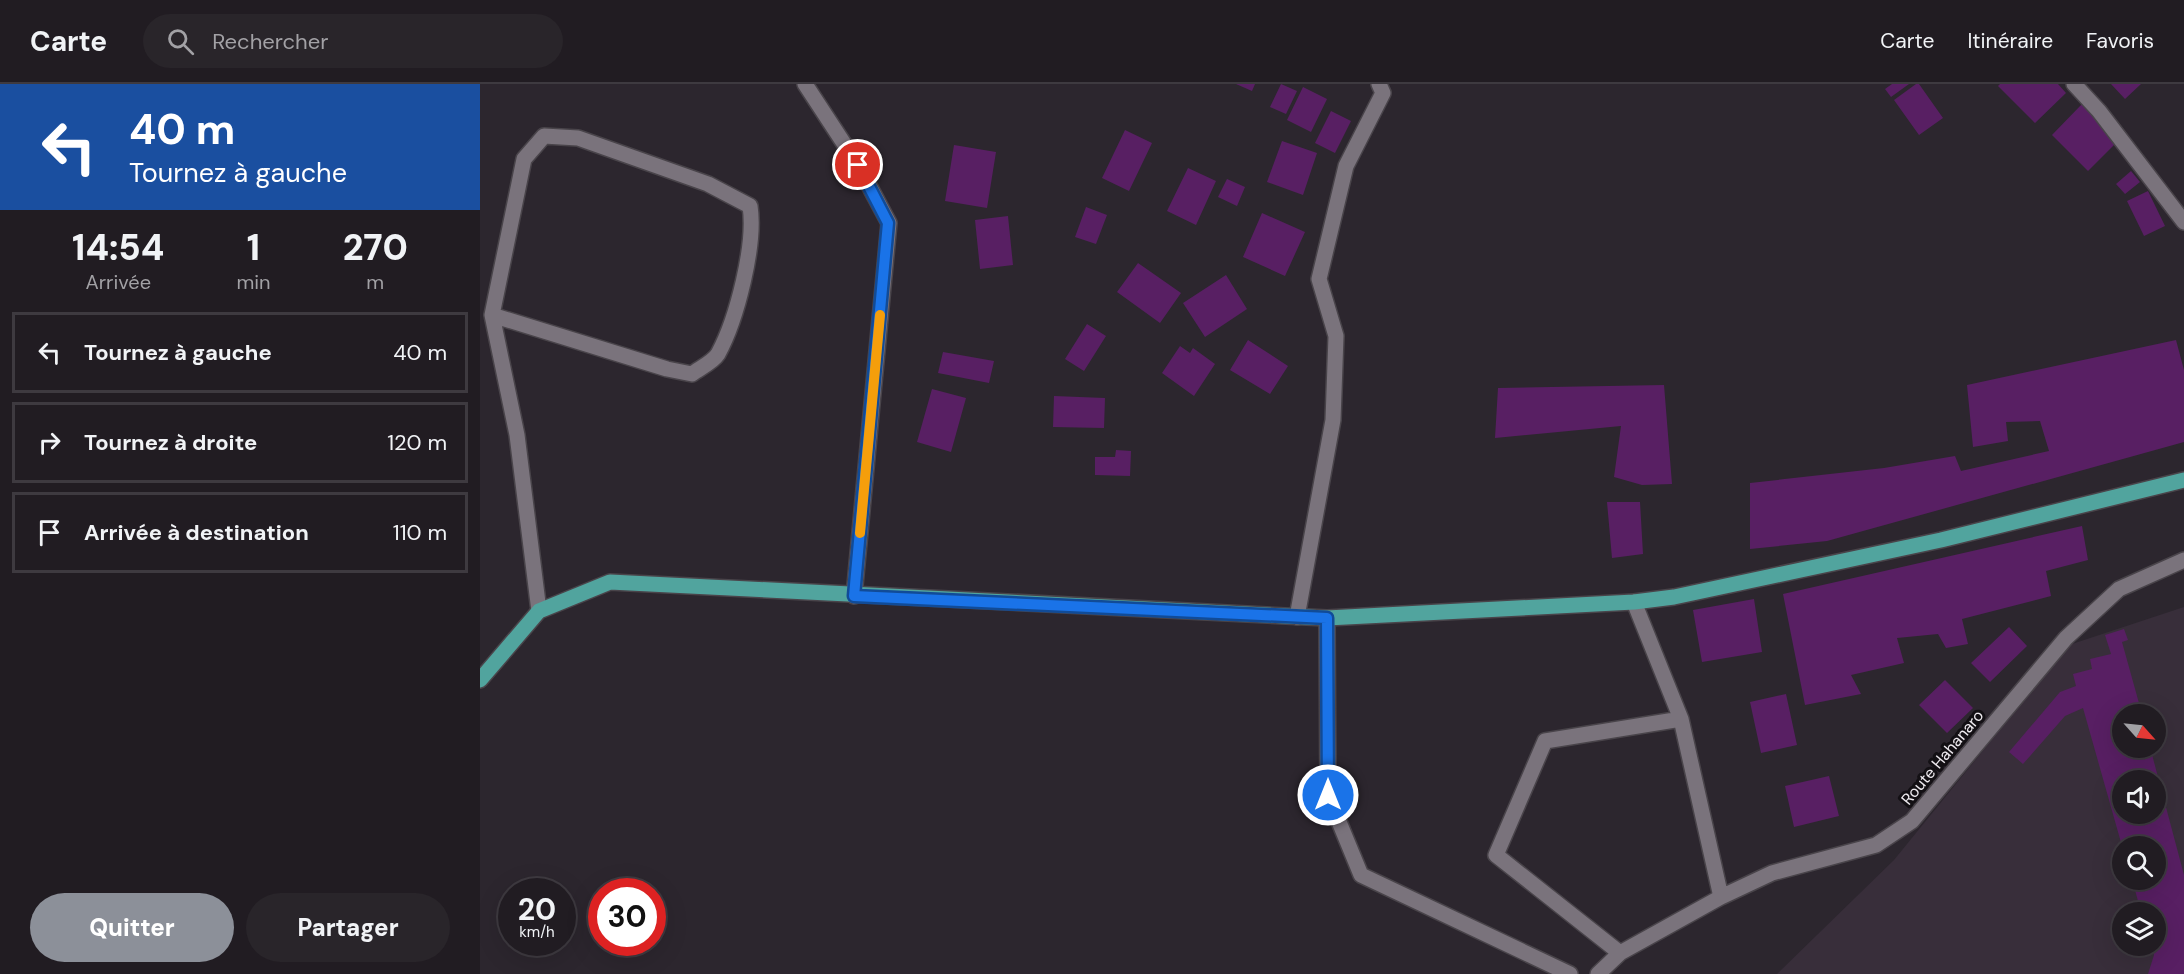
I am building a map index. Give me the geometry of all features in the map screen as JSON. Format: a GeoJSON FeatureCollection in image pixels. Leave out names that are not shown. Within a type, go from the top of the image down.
{"type":"FeatureCollection","features":[{"type":"Feature","properties":{"kind":"main road"},"geometry":{"type":"LineString","coordinates":[[480,680],[539,611],[610,582],[1327,618],[1634,602],[1674,597],[1941,540],[2184,480]]}},
{"type":"Feature","properties":{"kind":"street"},"geometry":{"type":"LineString","coordinates":[[805,84],[858,165],[888,223],[854,596]]}},
{"type":"Feature","properties":{"kind":"street"},"geometry":{"type":"LineString","coordinates":[[1297,617],[1332,420],[1336,336],[1319,279],[1346,166],[1383,93],[1379,84]]}},
{"type":"Feature","properties":{"kind":"street"},"geometry":{"type":"LineString","coordinates":[[2074,84],[2099,111],[2184,222]]}},
{"type":"Feature","properties":{"kind":"street"},"geometry":{"type":"LineString","coordinates":[[492,315],[667,369],[692,374],[717,356],[740,297],[753,225],[750,206],[708,184],[578,138],[544,136],[524,159],[492,315],[517,435],[539,611]]}},
{"type":"Feature","properties":{"kind":"street","name":"Route Hahanaro"},"geometry":{"type":"LineString","coordinates":[[1598,974],[1620,953],[1721,897],[1772,873],[1876,845],[1911,821],[2066,638],[2119,589],[2184,560]]}},
{"type":"Feature","properties":{"kind":"street"},"geometry":{"type":"LineString","coordinates":[[1634,602],[1681,719],[1721,897]]}},
{"type":"Feature","properties":{"kind":"street"},"geometry":{"type":"LineString","coordinates":[[1327,618],[1328,795],[1361,875],[1570,974]]}},
{"type":"Feature","properties":{"kind":"street"},"geometry":{"type":"LineString","coordinates":[[1620,953],[1496,855],[1545,741],[1681,719]]}},
{"type":"Feature","properties":{"kind":"shaded area"},"geometry":{"type":"Polygon","coordinates":[[[2184,607],[2184,974],[1777,974],[1894,860],[2069,645],[2184,607]]]}},
{"type":"Feature","properties":{"kind":"building"},"geometry":{"type":"Polygon","coordinates":[[[1236,84],[1255,84],[1252,91],[1236,84]]]}},
{"type":"Feature","properties":{"kind":"building"},"geometry":{"type":"Polygon","coordinates":[[[1281,84],[1297,91],[1286,114],[1270,107],[1281,84]]]}},
{"type":"Feature","properties":{"kind":"building"},"geometry":{"type":"Polygon","coordinates":[[[1892,84],[1909,84],[1891,97],[1885,89],[1892,84]]]}},
{"type":"Feature","properties":{"kind":"building"},"geometry":{"type":"Polygon","coordinates":[[[1919,84],[1943,118],[1919,135],[1894,100],[1919,84]]]}},
{"type":"Feature","properties":{"kind":"building"},"geometry":{"type":"Polygon","coordinates":[[[2000,84],[2058,84],[2066,93],[2035,123],[1998,86],[2000,84]]]}},
{"type":"Feature","properties":{"kind":"building"},"geometry":{"type":"Polygon","coordinates":[[[2111,84],[2141,84],[2125,99],[2111,84]]]}},
{"type":"Feature","properties":{"kind":"building"},"geometry":{"type":"Polygon","coordinates":[[[1303,87],[1327,99],[1311,132],[1287,120],[1303,87]]]}},
{"type":"Feature","properties":{"kind":"building"},"geometry":{"type":"Polygon","coordinates":[[[2082,104],[2118,141],[2088,171],[2052,135],[2082,104]]]}},
{"type":"Feature","properties":{"kind":"building"},"geometry":{"type":"Polygon","coordinates":[[[1331,111],[1351,121],[1335,153],[1315,143],[1331,111]]]}},
{"type":"Feature","properties":{"kind":"building"},"geometry":{"type":"Polygon","coordinates":[[[1125,130],[1152,143],[1129,191],[1102,178],[1125,130]]]}},
{"type":"Feature","properties":{"kind":"building"},"geometry":{"type":"Polygon","coordinates":[[[1282,141],[1317,153],[1303,195],[1267,182],[1282,141]]]}},
{"type":"Feature","properties":{"kind":"building"},"geometry":{"type":"Polygon","coordinates":[[[954,145],[996,152],[987,208],[945,201],[954,145]]]}},
{"type":"Feature","properties":{"kind":"building"},"geometry":{"type":"Polygon","coordinates":[[[1188,168],[1216,181],[1196,225],[1167,211],[1188,168]]]}},
{"type":"Feature","properties":{"kind":"building"},"geometry":{"type":"Polygon","coordinates":[[[2131,171],[2140,182],[2125,194],[2116,184],[2131,171]]]}},
{"type":"Feature","properties":{"kind":"building"},"geometry":{"type":"Polygon","coordinates":[[[1227,179],[1245,187],[1237,206],[1218,197],[1227,179]]]}},
{"type":"Feature","properties":{"kind":"building"},"geometry":{"type":"Polygon","coordinates":[[[2148,191],[2165,226],[2144,236],[2127,201],[2148,191]]]}},
{"type":"Feature","properties":{"kind":"building"},"geometry":{"type":"Polygon","coordinates":[[[1086,207],[1107,215],[1096,244],[1075,237],[1086,207]]]}},
{"type":"Feature","properties":{"kind":"building"},"geometry":{"type":"Polygon","coordinates":[[[1262,213],[1305,232],[1285,276],[1243,257],[1262,213]]]}},
{"type":"Feature","properties":{"kind":"building"},"geometry":{"type":"Polygon","coordinates":[[[1008,216],[1013,265],[980,269],[975,220],[1008,216]]]}},
{"type":"Feature","properties":{"kind":"building"},"geometry":{"type":"Polygon","coordinates":[[[1138,263],[1181,293],[1160,323],[1117,292],[1138,263]]]}},
{"type":"Feature","properties":{"kind":"building"},"geometry":{"type":"Polygon","coordinates":[[[1226,275],[1247,309],[1205,337],[1183,303],[1226,275]]]}},
{"type":"Feature","properties":{"kind":"building"},"geometry":{"type":"Polygon","coordinates":[[[1087,324],[1106,336],[1084,371],[1065,359],[1087,324]]]}},
{"type":"Feature","properties":{"kind":"building"},"geometry":{"type":"Polygon","coordinates":[[[1248,340],[1288,366],[1270,394],[1230,370],[1248,340]]]}},
{"type":"Feature","properties":{"kind":"building"},"geometry":{"type":"Polygon","coordinates":[[[2176,340],[2184,370],[2184,442],[1827,541],[1750,549],[1750,483],[1884,468],[1955,456],[1961,471],[2049,451],[2040,421],[2006,422],[2008,441],[1973,447],[1967,385],[2176,340]]]}},
{"type":"Feature","properties":{"kind":"building"},"geometry":{"type":"Polygon","coordinates":[[[1180,346],[1190,353],[1193,348],[1215,364],[1194,396],[1162,373],[1180,346]]]}},
{"type":"Feature","properties":{"kind":"building"},"geometry":{"type":"Polygon","coordinates":[[[943,352],[994,361],[989,383],[938,373],[943,352]]]}},
{"type":"Feature","properties":{"kind":"building"},"geometry":{"type":"Polygon","coordinates":[[[1664,385],[1672,484],[1642,485],[1614,477],[1621,426],[1495,438],[1498,388],[1664,385]]]}},
{"type":"Feature","properties":{"kind":"building"},"geometry":{"type":"Polygon","coordinates":[[[932,389],[966,398],[951,452],[917,442],[932,389]]]}},
{"type":"Feature","properties":{"kind":"building"},"geometry":{"type":"Polygon","coordinates":[[[1054,396],[1105,398],[1104,428],[1053,427],[1054,396]]]}},
{"type":"Feature","properties":{"kind":"building"},"geometry":{"type":"Polygon","coordinates":[[[1116,450],[1131,451],[1130,476],[1095,475],[1095,457],[1115,457],[1116,450]]]}},
{"type":"Feature","properties":{"kind":"building"},"geometry":{"type":"Polygon","coordinates":[[[1607,502],[1640,502],[1643,554],[1612,558],[1607,502]]]}},
{"type":"Feature","properties":{"kind":"building"},"geometry":{"type":"Polygon","coordinates":[[[2082,526],[2088,560],[2046,571],[2051,596],[1962,619],[1968,644],[1946,648],[1938,634],[1897,638],[1904,663],[1851,675],[1861,694],[1805,705],[1783,594],[2082,526]]]}},
{"type":"Feature","properties":{"kind":"building"},"geometry":{"type":"Polygon","coordinates":[[[1754,599],[1762,652],[1702,662],[1693,610],[1754,599]]]}},
{"type":"Feature","properties":{"kind":"building"},"geometry":{"type":"Polygon","coordinates":[[[2009,627],[2027,646],[1990,682],[1971,663],[2009,627]]]}},
{"type":"Feature","properties":{"kind":"building"},"geometry":{"type":"Polygon","coordinates":[[[2124,629],[2128,640],[2122,642],[2139,704],[2112,704],[2112,758],[2153,758],[2156,770],[2112,770],[2112,811],[2083,708],[2065,716],[2023,764],[2009,752],[2060,692],[2076,686],[2073,674],[2092,669],[2090,659],[2111,654],[2105,635],[2124,629]]]}},
{"type":"Feature","properties":{"kind":"building"},"geometry":{"type":"Polygon","coordinates":[[[1945,680],[1973,708],[1947,733],[1919,705],[1945,680]]]}},
{"type":"Feature","properties":{"kind":"building"},"geometry":{"type":"Polygon","coordinates":[[[1786,694],[1797,745],[1761,753],[1750,702],[1786,694]]]}},
{"type":"Feature","properties":{"kind":"building"},"geometry":{"type":"Polygon","coordinates":[[[1829,776],[1839,816],[1794,827],[1785,786],[1829,776]]]}},
{"type":"Feature","properties":{"kind":"building"},"geometry":{"type":"Polygon","coordinates":[[[2166,807],[2184,875],[2184,974],[2148,974],[2154,956],[2166,956],[2166,902],[2138,902],[2135,890],[2166,890],[2166,836],[2119,836],[2116,824],[2166,824],[2166,807]]]}},
{"type":"Feature","properties":{"kind":"slow traffic"},"geometry":{"type":"LineString","coordinates":[[860,533],[880,315]]}},
{"type":"Feature","properties":{"kind":"route"},"geometry":{"type":"LineString","coordinates":[[858,165],[888,223],[854,596],[1327,618],[1328,795]]}}]}
